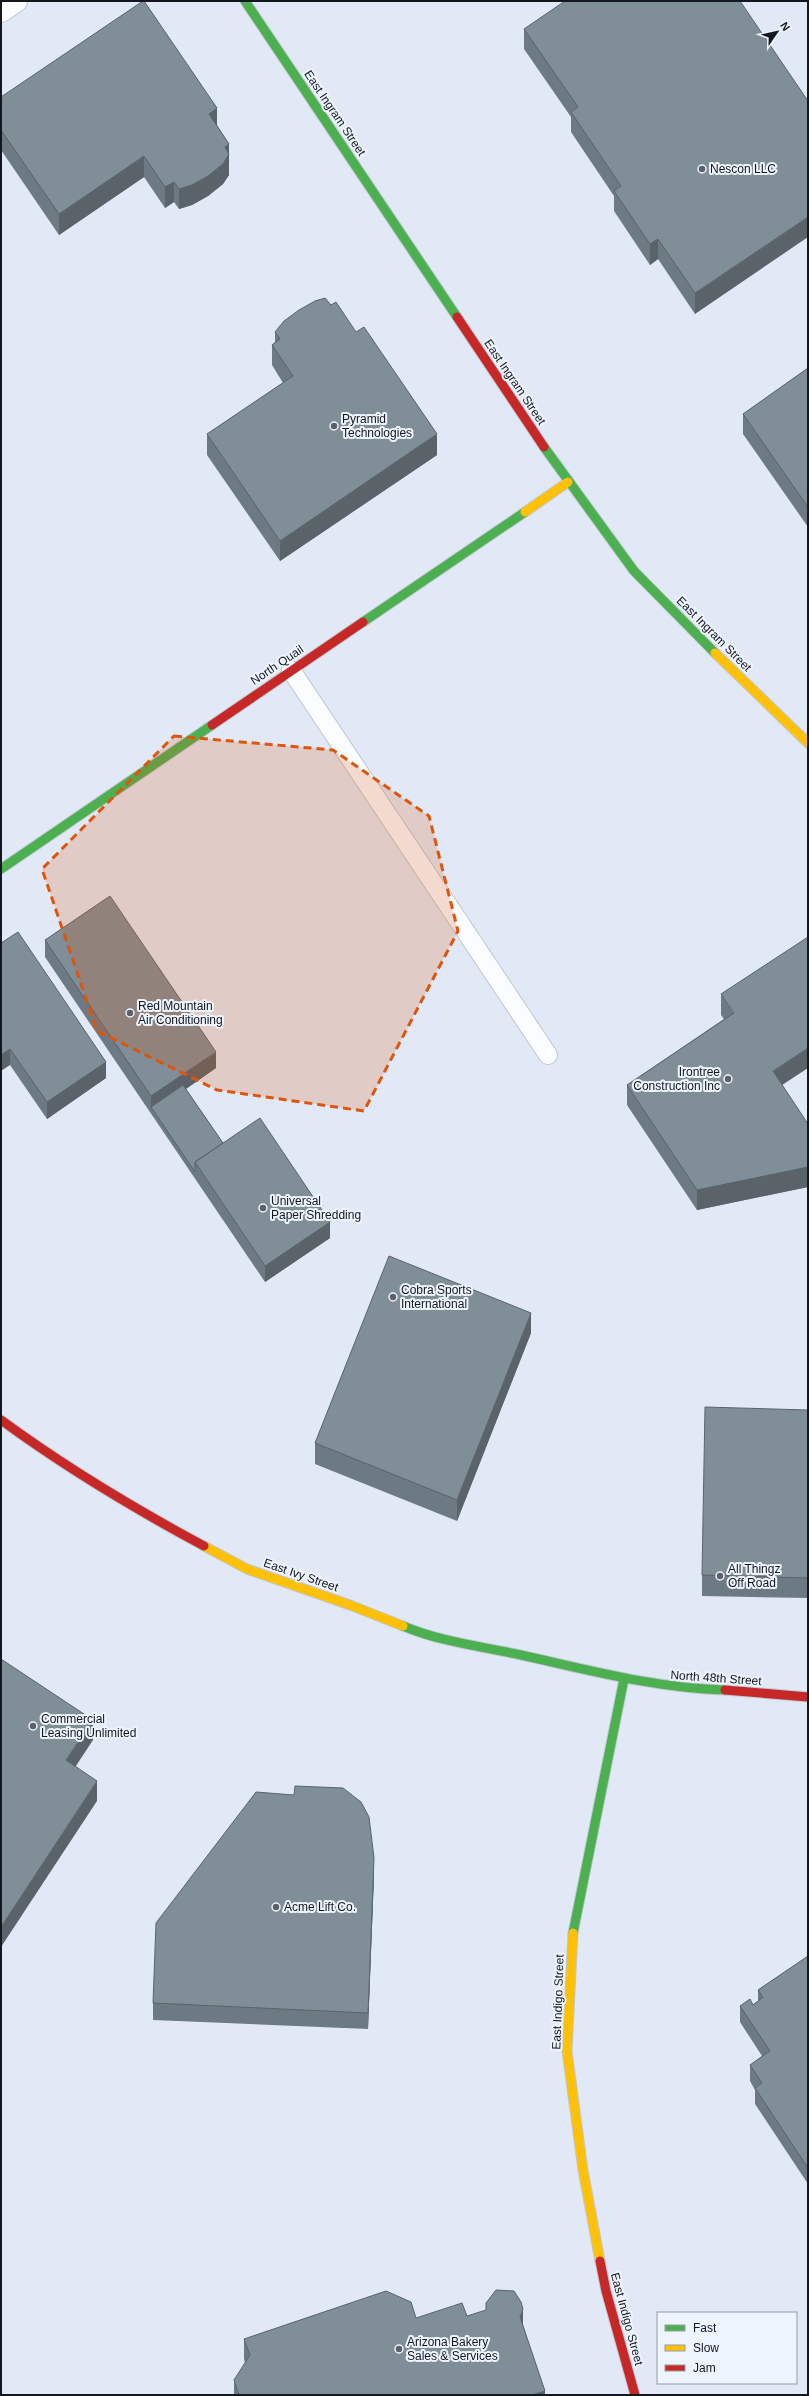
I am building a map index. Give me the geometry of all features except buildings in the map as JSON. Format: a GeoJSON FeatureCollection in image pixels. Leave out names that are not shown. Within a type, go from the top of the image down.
{"type":"FeatureCollection","features":[{"type":"Feature","properties":{"kind":"street"},"geometry":{"type":"LineString","coordinates":[[1,11],[16,1]]}},
{"type":"Feature","properties":{"kind":"street","name":"East Ingram Street"},"geometry":{"type":"LineString","coordinates":[[245,1],[568,482],[634,570],[722,660],[808,743]]}},
{"type":"Feature","properties":{"kind":"street","name":"North Quail"},"geometry":{"type":"LineString","coordinates":[[1,869],[568,482]]}},
{"type":"Feature","properties":{"kind":"street","name":"East Ivy Street"},"geometry":{"type":"LineString","coordinates":[[1,1420],[50,1456],[150,1517],[247,1569],[350,1605],[432,1638],[520,1655],[624,1680]]}},
{"type":"Feature","properties":{"kind":"street","name":"North 48th Street"},"geometry":{"type":"LineString","coordinates":[[624,1680],[684,1689],[752,1691],[808,1697]]}},
{"type":"Feature","properties":{"kind":"street","name":"East Indigo Street"},"geometry":{"type":"LineString","coordinates":[[624,1680],[573,1932],[567,2051],[583,2170],[606,2291],[636,2395]]}},
{"type":"Feature","properties":{"kind":"lane"},"geometry":{"type":"LineString","coordinates":[[291,670],[548,1055]]}},
{"type":"Feature","properties":{"kind":"highlighted area"},"geometry":{"type":"Polygon","coordinates":[[[174,736],[333,750],[429,816],[458,931],[364,1111],[217,1090],[97,1031],[42,869],[174,736]]]}},
{"type":"Feature","properties":{"kind":"traffic: fast"},"geometry":{"type":"LineString","coordinates":[[245,1],[457,317]]}},
{"type":"Feature","properties":{"kind":"traffic: fast"},"geometry":{"type":"LineString","coordinates":[[544,447],[634,571],[715,653]]}},
{"type":"Feature","properties":{"kind":"traffic: fast"},"geometry":{"type":"LineString","coordinates":[[363,622],[525,512]]}},
{"type":"Feature","properties":{"kind":"traffic: fast"},"geometry":{"type":"LineString","coordinates":[[1,869],[212,725]]}},
{"type":"Feature","properties":{"kind":"traffic: fast"},"geometry":{"type":"LineString","coordinates":[[403,1626],[446,1640],[622,1677],[673,1686],[725,1690]]}},
{"type":"Feature","properties":{"kind":"traffic: fast"},"geometry":{"type":"LineString","coordinates":[[573,1933],[624,1679]]}},
{"type":"Feature","properties":{"kind":"traffic: slow"},"geometry":{"type":"LineString","coordinates":[[525,512],[568,482]]}},
{"type":"Feature","properties":{"kind":"traffic: slow"},"geometry":{"type":"LineString","coordinates":[[715,653],[808,743]]}},
{"type":"Feature","properties":{"kind":"traffic: slow"},"geometry":{"type":"LineString","coordinates":[[204,1546],[247,1569],[350,1605],[403,1626]]}},
{"type":"Feature","properties":{"kind":"traffic: slow"},"geometry":{"type":"LineString","coordinates":[[573,1933],[567,2051],[583,2170],[600,2261]]}},
{"type":"Feature","properties":{"kind":"traffic: jam"},"geometry":{"type":"LineString","coordinates":[[457,317],[544,447]]}},
{"type":"Feature","properties":{"kind":"traffic: jam"},"geometry":{"type":"LineString","coordinates":[[212,725],[363,622]]}},
{"type":"Feature","properties":{"kind":"traffic: jam"},"geometry":{"type":"LineString","coordinates":[[1,1420],[100,1486],[151,1517],[204,1546]]}},
{"type":"Feature","properties":{"kind":"traffic: jam"},"geometry":{"type":"LineString","coordinates":[[725,1690],[808,1697]]}},
{"type":"Feature","properties":{"kind":"traffic: jam"},"geometry":{"type":"LineString","coordinates":[[600,2261],[606,2291],[635,2395]]}},
{"type":"Feature","properties":{"kind":"place","name":"Nescon LLC"},"geometry":{"type":"Point","coordinates":[702,169]}},
{"type":"Feature","properties":{"kind":"place","name":"Pyramid Technologies"},"geometry":{"type":"Point","coordinates":[334,426]}},
{"type":"Feature","properties":{"kind":"place","name":"Red Mountain Air Conditioning"},"geometry":{"type":"Point","coordinates":[130,1013]}},
{"type":"Feature","properties":{"kind":"place","name":"Irontree Construction Inc"},"geometry":{"type":"Point","coordinates":[728,1079]}},
{"type":"Feature","properties":{"kind":"place","name":"Universal Paper Shredding"},"geometry":{"type":"Point","coordinates":[263,1208]}},
{"type":"Feature","properties":{"kind":"place","name":"Cobra Sports International"},"geometry":{"type":"Point","coordinates":[393,1297]}},
{"type":"Feature","properties":{"kind":"place","name":"All Thingz Off Road"},"geometry":{"type":"Point","coordinates":[720,1576]}},
{"type":"Feature","properties":{"kind":"place","name":"Commercial Leasing Unlimited"},"geometry":{"type":"Point","coordinates":[33,1726]}},
{"type":"Feature","properties":{"kind":"place","name":"Acme Lift Co."},"geometry":{"type":"Point","coordinates":[276,1907]}},
{"type":"Feature","properties":{"kind":"place","name":"Arizona Bakery Sales & Services"},"geometry":{"type":"Point","coordinates":[399,2349]}}]}
